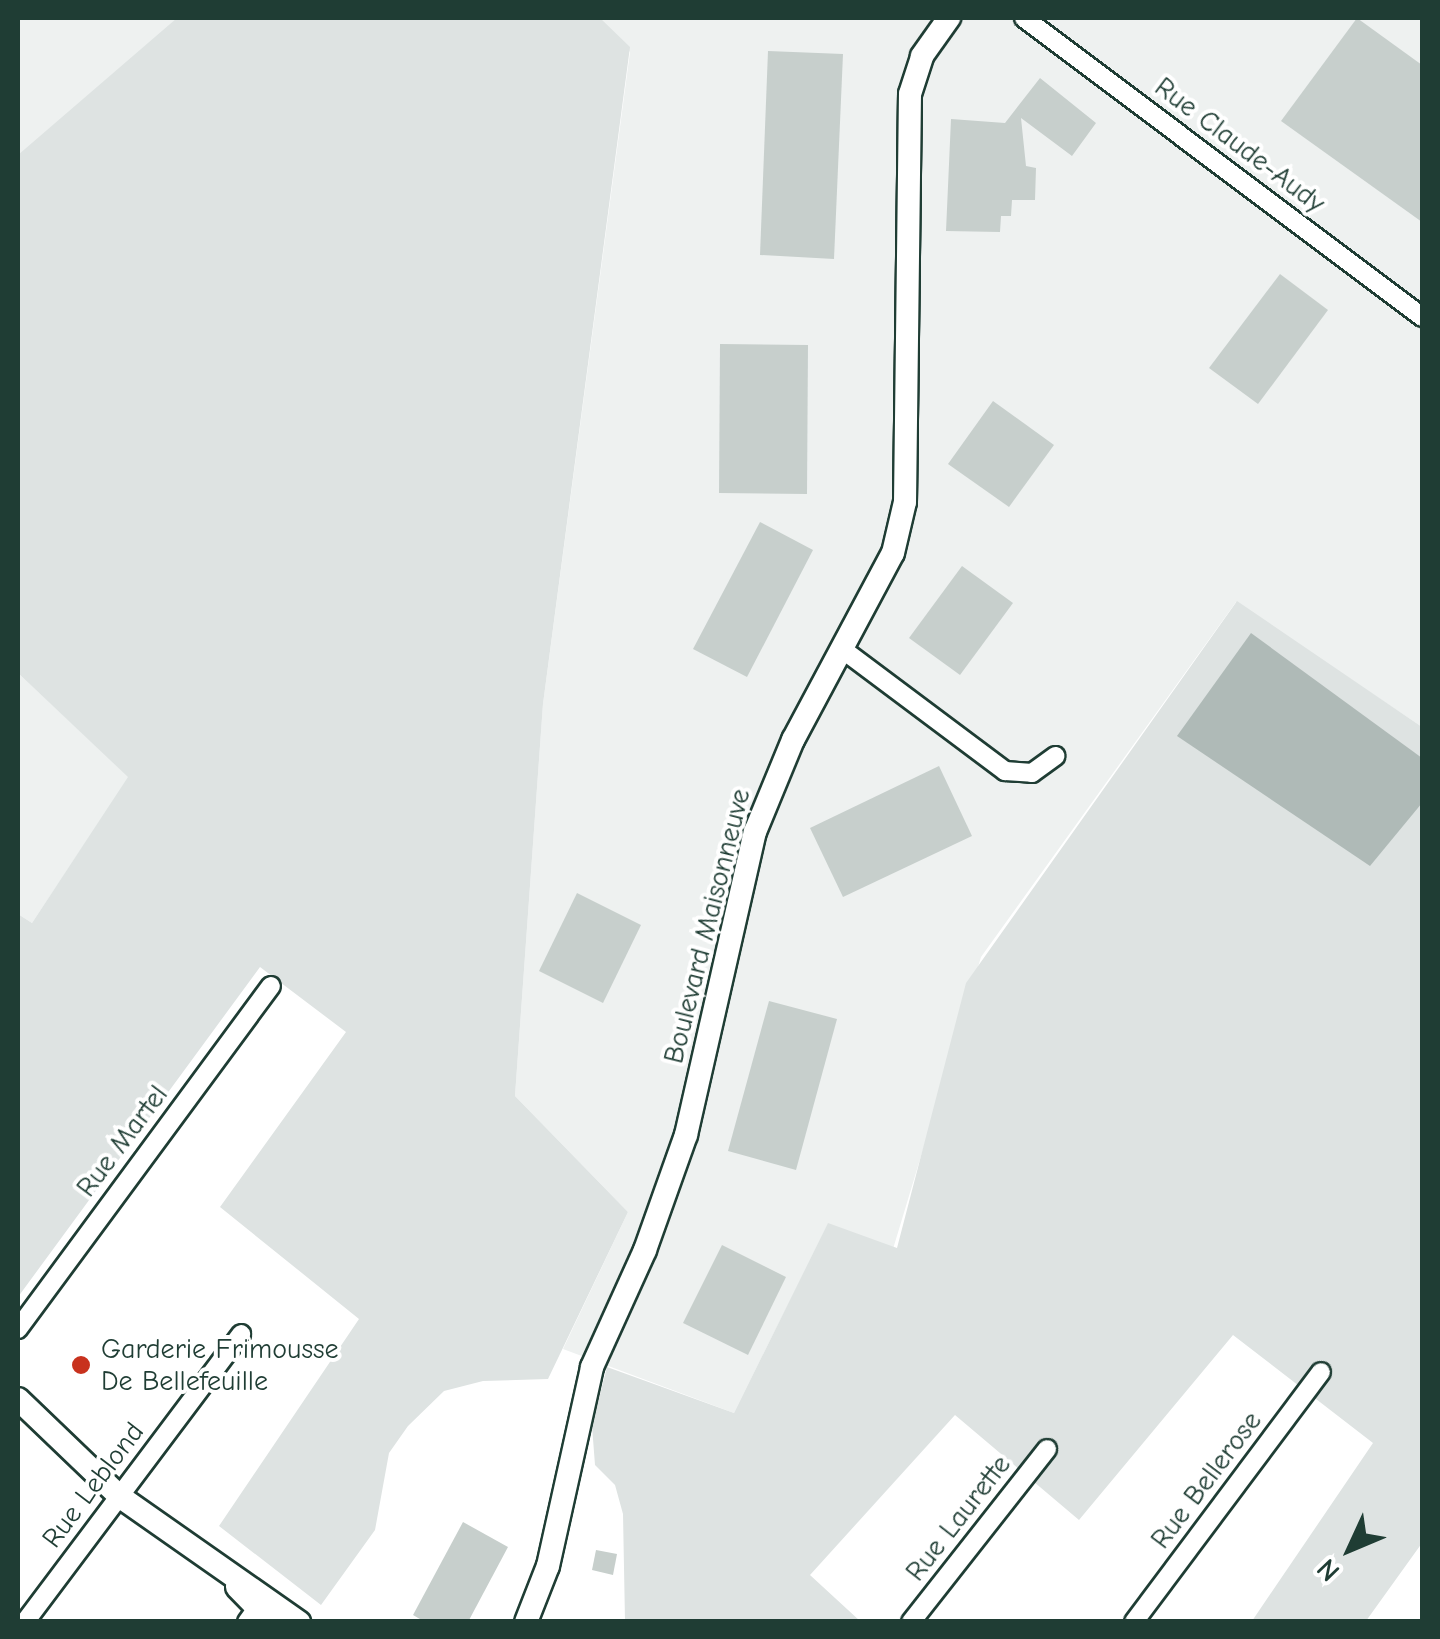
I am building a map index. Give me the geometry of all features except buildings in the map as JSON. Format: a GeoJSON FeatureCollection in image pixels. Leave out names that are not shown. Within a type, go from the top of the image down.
{"type":"FeatureCollection","features":[{"type":"Feature","properties":{"kind":"street","name":"Boulevard Maisonneuve"},"geometry":{"type":"LineString","coordinates":[[526,1622],[548,1566],[592,1368],[644,1250],[686,1135],[756,832],[775,778],[892,553],[904,502],[910,94],[922,56],[949,18]]}},
{"type":"Feature","properties":{"kind":"street","name":"Rue Claude-Audy"},"geometry":{"type":"LineString","coordinates":[[1024,18],[1422,317]]}},
{"type":"Feature","properties":{"kind":"street"},"geometry":{"type":"LineString","coordinates":[[842,649],[1005,771],[1032,774],[1055,756]]}},
{"type":"Feature","properties":{"kind":"street","name":"Rue Martel"},"geometry":{"type":"LineString","coordinates":[[18,1329],[272,986]]}},
{"type":"Feature","properties":{"kind":"street","name":"Rue Leblond"},"geometry":{"type":"LineString","coordinates":[[25,1622],[241,1334]]}},
{"type":"Feature","properties":{"kind":"street","name":"Rue Bellerose"},"geometry":{"type":"LineString","coordinates":[[1134,1622],[1322,1372]]}},
{"type":"Feature","properties":{"kind":"street"},"geometry":{"type":"LineString","coordinates":[[18,1399],[119,1496],[225,1573],[260,1612],[298,1622]]}},
{"type":"Feature","properties":{"kind":"street","name":"Rue Laurette"},"geometry":{"type":"LineString","coordinates":[[911,1622],[1047,1449]]}},
{"type":"Feature","properties":{"kind":"shaded area"},"geometry":{"type":"Polygon","coordinates":[[[18,18],[179,18],[18,157],[18,18]]]}},
{"type":"Feature","properties":{"kind":"shaded area"},"geometry":{"type":"Polygon","coordinates":[[[177,18],[600,18],[630,47],[543,704],[515,1096],[628,1212],[548,1379],[483,1381],[444,1391],[408,1426],[389,1453],[375,1530],[321,1605],[219,1526],[359,1319],[220,1207],[346,1032],[260,967],[18,1297],[18,914],[32,923],[128,777],[18,673],[18,155],[177,18]]]}},
{"type":"Feature","properties":{"kind":"shaded area"},"geometry":{"type":"Polygon","coordinates":[[[596,18],[1422,18],[1422,727],[1236,602],[981,957],[893,1249],[828,1224],[734,1413],[563,1349],[628,1212],[515,1096],[543,704],[630,52],[596,18]]]}},
{"type":"Feature","properties":{"kind":"shaded area"},"geometry":{"type":"Polygon","coordinates":[[[1237,601],[1422,727],[1422,1543],[1366,1621],[1252,1621],[1373,1443],[1233,1335],[1079,1520],[955,1415],[810,1575],[860,1621],[625,1621],[623,1514],[615,1485],[595,1465],[592,1426],[607,1367],[734,1413],[828,1223],[897,1248],[966,983],[1237,601]]]}},
{"type":"Feature","properties":{"kind":"shaded area"},"geometry":{"type":"Polygon","coordinates":[[[1251,633],[1422,758],[1422,803],[1370,866],[1177,736],[1251,633]]]}},
{"type":"Feature","properties":{"kind":"shaded area"},"geometry":{"type":"Polygon","coordinates":[[[18,673],[129,777],[32,923],[18,914],[18,673]]]}},
{"type":"Feature","properties":{"kind":"place","name":"Garderie Frimousse De Bellefeuille"},"geometry":{"type":"Point","coordinates":[81,1365]}}]}
